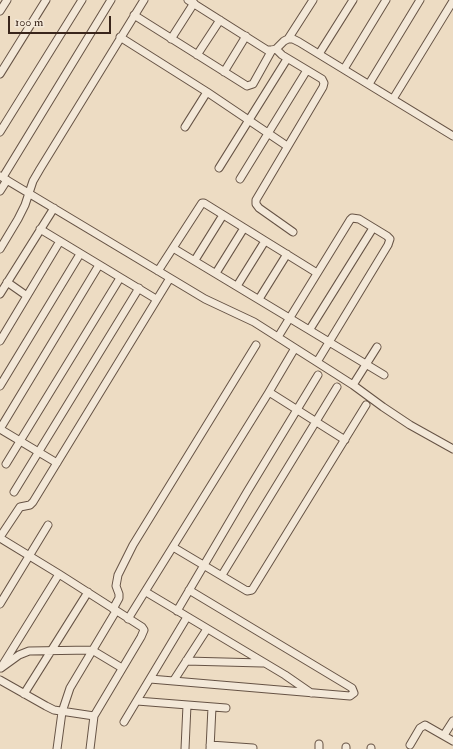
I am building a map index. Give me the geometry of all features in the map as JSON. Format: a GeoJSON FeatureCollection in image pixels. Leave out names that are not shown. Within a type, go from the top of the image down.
{"type":"FeatureCollection","features":[{"type":"Feature","properties":{"kind":"street"},"geometry":{"type":"LineString","coordinates":[[0,11],[7,0]]}},
{"type":"Feature","properties":{"kind":"street"},"geometry":{"type":"LineString","coordinates":[[0,74],[46,0]]}},
{"type":"Feature","properties":{"kind":"street"},"geometry":{"type":"LineString","coordinates":[[0,132],[82,0]]}},
{"type":"Feature","properties":{"kind":"street"},"geometry":{"type":"LineString","coordinates":[[0,191],[3,178],[111,0]]}},
{"type":"Feature","properties":{"kind":"street"},"geometry":{"type":"LineString","coordinates":[[134,15],[244,85],[250,86],[274,50],[288,39],[313,0]]}},
{"type":"Feature","properties":{"kind":"street"},"geometry":{"type":"LineString","coordinates":[[344,69],[386,0]]}},
{"type":"Feature","properties":{"kind":"street"},"geometry":{"type":"LineString","coordinates":[[369,84],[420,0]]}},
{"type":"Feature","properties":{"kind":"street"},"geometry":{"type":"LineString","coordinates":[[0,249],[26,205],[29,193],[40,168],[134,15],[141,1]]}},
{"type":"Feature","properties":{"kind":"street"},"geometry":{"type":"LineString","coordinates":[[319,54],[351,1]]}},
{"type":"Feature","properties":{"kind":"street"},"geometry":{"type":"LineString","coordinates":[[393,99],[453,1]]}},
{"type":"Feature","properties":{"kind":"street"},"geometry":{"type":"LineString","coordinates":[[171,39],[191,2],[267,50],[274,50],[322,79],[324,83],[323,87],[256,200],[256,204],[259,208],[293,232]]}},
{"type":"Feature","properties":{"kind":"street"},"geometry":{"type":"LineString","coordinates":[[197,55],[220,20]]}},
{"type":"Feature","properties":{"kind":"street"},"geometry":{"type":"LineString","coordinates":[[224,72],[246,36]]}},
{"type":"Feature","properties":{"kind":"street"},"geometry":{"type":"LineString","coordinates":[[120,37],[207,92],[287,146]]}},
{"type":"Feature","properties":{"kind":"street"},"geometry":{"type":"LineString","coordinates":[[288,39],[293,39],[299,42],[453,136]]}},
{"type":"Feature","properties":{"kind":"street"},"geometry":{"type":"LineString","coordinates":[[219,168],[287,58]]}},
{"type":"Feature","properties":{"kind":"street"},"geometry":{"type":"LineString","coordinates":[[240,179],[307,70]]}},
{"type":"Feature","properties":{"kind":"street"},"geometry":{"type":"LineString","coordinates":[[185,127],[207,92]]}},
{"type":"Feature","properties":{"kind":"street"},"geometry":{"type":"LineString","coordinates":[[3,178],[170,278],[219,306],[254,322],[353,385],[410,425],[453,449]]}},
{"type":"Feature","properties":{"kind":"street"},"geometry":{"type":"LineString","coordinates":[[158,271],[202,203],[204,203],[317,273]]}},
{"type":"Feature","properties":{"kind":"street"},"geometry":{"type":"LineString","coordinates":[[0,294],[54,208]]}},
{"type":"Feature","properties":{"kind":"street"},"geometry":{"type":"LineString","coordinates":[[194,260],[223,215]]}},
{"type":"Feature","properties":{"kind":"street"},"geometry":{"type":"LineString","coordinates":[[278,337],[352,218],[359,219],[387,236],[390,239],[389,242],[317,362]]}},
{"type":"Feature","properties":{"kind":"street"},"geometry":{"type":"LineString","coordinates":[[216,273],[244,228]]}},
{"type":"Feature","properties":{"kind":"street"},"geometry":{"type":"LineString","coordinates":[[310,329],[373,228]]}},
{"type":"Feature","properties":{"kind":"street"},"geometry":{"type":"LineString","coordinates":[[40,229],[156,299]]}},
{"type":"Feature","properties":{"kind":"street"},"geometry":{"type":"LineString","coordinates":[[0,341],[60,241]]}},
{"type":"Feature","properties":{"kind":"street"},"geometry":{"type":"LineString","coordinates":[[237,286],[265,241]]}},
{"type":"Feature","properties":{"kind":"street"},"geometry":{"type":"LineString","coordinates":[[173,248],[310,329],[384,375]]}},
{"type":"Feature","properties":{"kind":"street"},"geometry":{"type":"LineString","coordinates":[[0,386],[80,254]]}},
{"type":"Feature","properties":{"kind":"street"},"geometry":{"type":"LineString","coordinates":[[259,299],[287,254]]}},
{"type":"Feature","properties":{"kind":"street"},"geometry":{"type":"LineString","coordinates":[[57,463],[0,429],[99,265]]}},
{"type":"Feature","properties":{"kind":"street"},"geometry":{"type":"LineString","coordinates":[[6,464],[120,278]]}},
{"type":"Feature","properties":{"kind":"street"},"geometry":{"type":"LineString","coordinates":[[90,749],[94,716],[144,630],[142,627],[88,592],[0,538],[20,507],[30,505],[32,502],[170,278]]}},
{"type":"Feature","properties":{"kind":"street"},"geometry":{"type":"LineString","coordinates":[[8,282],[27,296]]}},
{"type":"Feature","properties":{"kind":"street"},"geometry":{"type":"LineString","coordinates":[[14,492],[139,288]]}},
{"type":"Feature","properties":{"kind":"street"},"geometry":{"type":"LineString","coordinates":[[57,749],[62,712],[70,688],[114,610],[119,598],[116,581],[123,564],[256,345]]}},
{"type":"Feature","properties":{"kind":"street"},"geometry":{"type":"LineString","coordinates":[[353,385],[377,347]]}},
{"type":"Feature","properties":{"kind":"street"},"geometry":{"type":"LineString","coordinates":[[128,618],[146,592],[295,348]]}},
{"type":"Feature","properties":{"kind":"street"},"geometry":{"type":"LineString","coordinates":[[177,611],[203,565],[318,375]]}},
{"type":"Feature","properties":{"kind":"street"},"geometry":{"type":"LineString","coordinates":[[222,575],[337,387]]}},
{"type":"Feature","properties":{"kind":"street"},"geometry":{"type":"LineString","coordinates":[[268,392],[345,440]]}},
{"type":"Feature","properties":{"kind":"street"},"geometry":{"type":"LineString","coordinates":[[173,547],[247,591],[252,590],[366,405]]}},
{"type":"Feature","properties":{"kind":"street"},"geometry":{"type":"LineString","coordinates":[[0,604],[48,525]]}},
{"type":"Feature","properties":{"kind":"street"},"geometry":{"type":"LineString","coordinates":[[0,669],[58,574]]}},
{"type":"Feature","properties":{"kind":"street"},"geometry":{"type":"LineString","coordinates":[[150,679],[350,696],[354,692],[352,688],[189,590]]}},
{"type":"Feature","properties":{"kind":"street"},"geometry":{"type":"LineString","coordinates":[[24,694],[88,592]]}},
{"type":"Feature","properties":{"kind":"street"},"geometry":{"type":"LineString","coordinates":[[146,592],[285,675],[311,693]]}},
{"type":"Feature","properties":{"kind":"street"},"geometry":{"type":"LineString","coordinates":[[124,722],[187,617]]}},
{"type":"Feature","properties":{"kind":"street"},"geometry":{"type":"LineString","coordinates":[[174,680],[207,629]]}},
{"type":"Feature","properties":{"kind":"street"},"geometry":{"type":"LineString","coordinates":[[0,669],[19,655],[29,651],[92,650],[122,668]]}},
{"type":"Feature","properties":{"kind":"street"},"geometry":{"type":"LineString","coordinates":[[186,661],[264,663]]}},
{"type":"Feature","properties":{"kind":"street"},"geometry":{"type":"LineString","coordinates":[[0,680],[46,706],[62,712],[94,716]]}},
{"type":"Feature","properties":{"kind":"street"},"geometry":{"type":"LineString","coordinates":[[137,701],[226,708]]}},
{"type":"Feature","properties":{"kind":"street"},"geometry":{"type":"LineString","coordinates":[[185,749],[187,705]]}},
{"type":"Feature","properties":{"kind":"street"},"geometry":{"type":"LineString","coordinates":[[212,707],[210,747],[253,748]]}},
{"type":"Feature","properties":{"kind":"street"},"geometry":{"type":"LineString","coordinates":[[444,735],[453,721]]}},
{"type":"Feature","properties":{"kind":"street"},"geometry":{"type":"LineString","coordinates":[[410,745],[422,726],[429,727],[453,741]]}}]}
